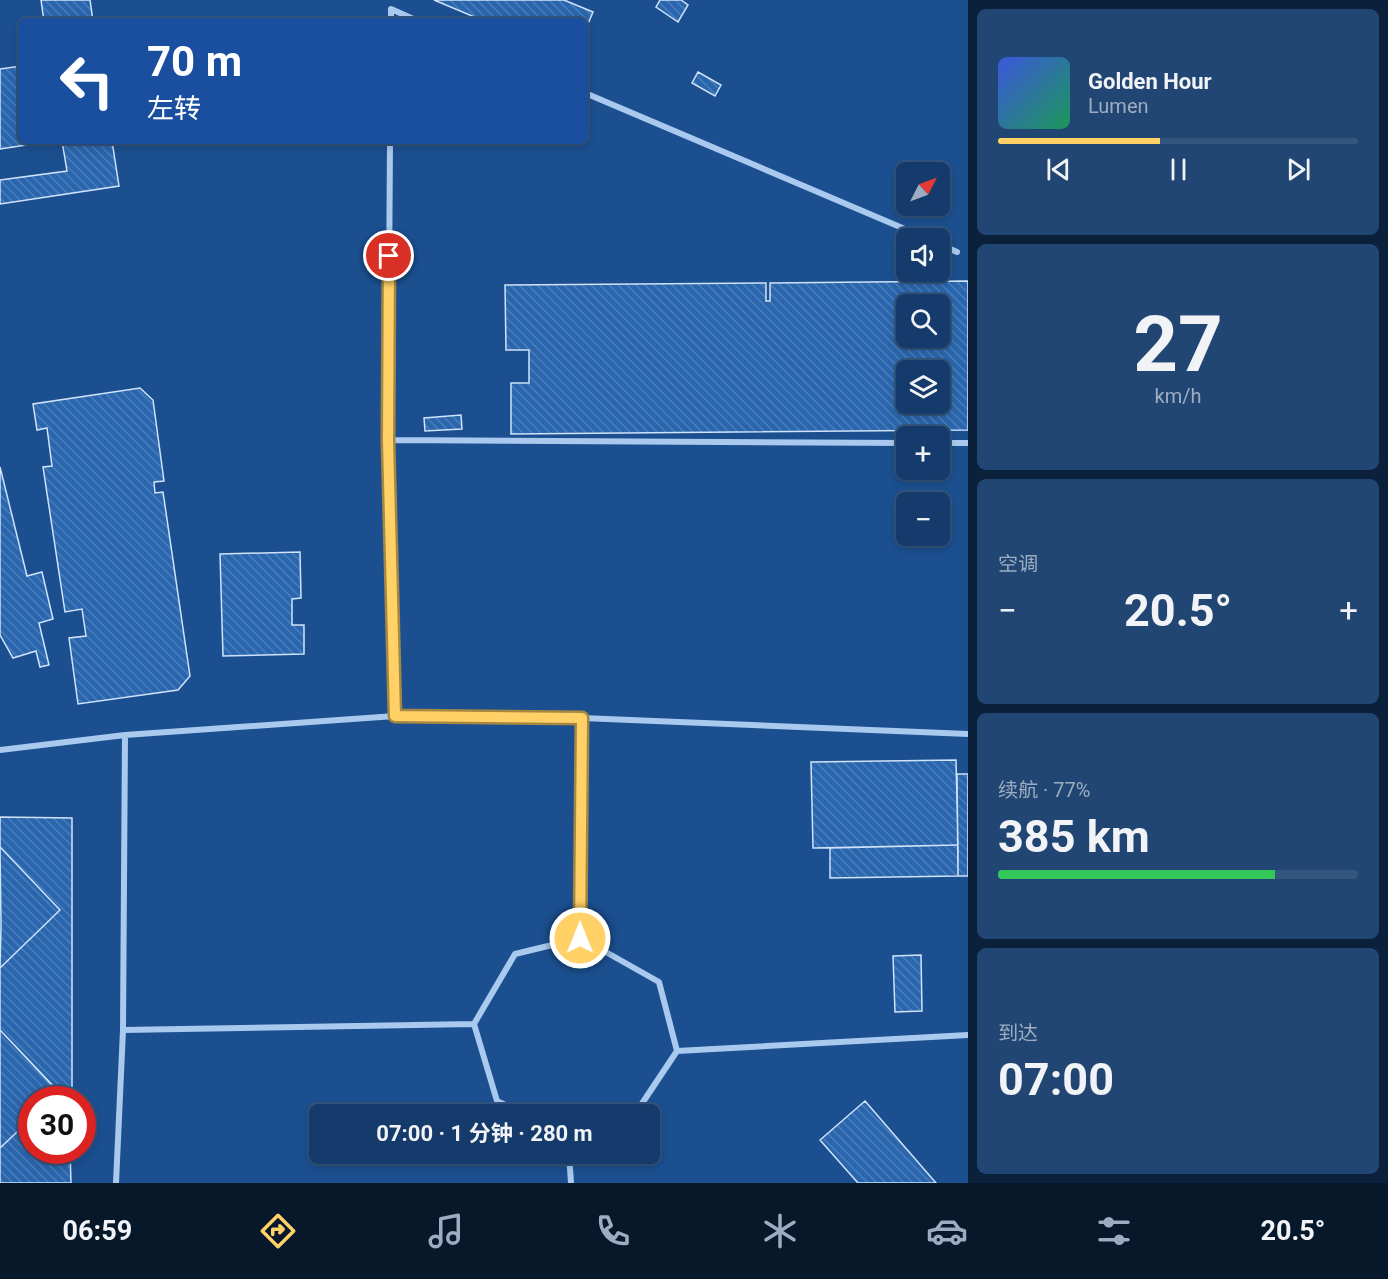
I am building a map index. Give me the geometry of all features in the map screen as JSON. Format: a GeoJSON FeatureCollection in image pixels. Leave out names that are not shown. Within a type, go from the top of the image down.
{"type":"FeatureCollection","features":[{"type":"Feature","properties":{"kind":"street"},"geometry":{"type":"LineString","coordinates":[[391,18],[391,9],[411,18]]}},
{"type":"Feature","properties":{"kind":"street"},"geometry":{"type":"LineString","coordinates":[[588,94],[902,228]]}},
{"type":"Feature","properties":{"kind":"street"},"geometry":{"type":"LineString","coordinates":[[390,144],[388,440],[395,716]]}},
{"type":"Feature","properties":{"kind":"street"},"geometry":{"type":"LineString","coordinates":[[950,249],[957,252]]}},
{"type":"Feature","properties":{"kind":"street"},"geometry":{"type":"LineString","coordinates":[[388,440],[896,443]]}},
{"type":"Feature","properties":{"kind":"street"},"geometry":{"type":"LineString","coordinates":[[950,443],[968,443]]}},
{"type":"Feature","properties":{"kind":"street"},"geometry":{"type":"LineString","coordinates":[[0,750],[126,735],[395,716],[582,718],[968,734]]}},
{"type":"Feature","properties":{"kind":"street"},"geometry":{"type":"LineString","coordinates":[[580,938],[582,718]]}},
{"type":"Feature","properties":{"kind":"street"},"geometry":{"type":"LineString","coordinates":[[116,1183],[123,1030],[126,735]]}},
{"type":"Feature","properties":{"kind":"street"},"geometry":{"type":"LineString","coordinates":[[503,1104],[497,1101],[474,1024],[515,954],[580,938],[659,982],[677,1051],[642,1104]]}},
{"type":"Feature","properties":{"kind":"street"},"geometry":{"type":"LineString","coordinates":[[123,1030],[474,1024]]}},
{"type":"Feature","properties":{"kind":"street"},"geometry":{"type":"LineString","coordinates":[[677,1051],[968,1035]]}},
{"type":"Feature","properties":{"kind":"street"},"geometry":{"type":"LineString","coordinates":[[570,1164],[571,1183]]}},
{"type":"Feature","properties":{"kind":"building"},"geometry":{"type":"Polygon","coordinates":[[[41,0],[90,0],[93,18],[44,18],[41,0]]]}},
{"type":"Feature","properties":{"kind":"building"},"geometry":{"type":"Polygon","coordinates":[[[434,0],[564,0],[593,12],[588,24],[588,18],[477,18],[434,0]]]}},
{"type":"Feature","properties":{"kind":"building"},"geometry":{"type":"Polygon","coordinates":[[[660,0],[681,0],[688,5],[678,22],[656,7],[660,0]]]}},
{"type":"Feature","properties":{"kind":"building"},"geometry":{"type":"Polygon","coordinates":[[[18,66],[18,144],[32,144],[0,149],[0,69],[18,66]]]}},
{"type":"Feature","properties":{"kind":"building"},"geometry":{"type":"Polygon","coordinates":[[[698,72],[721,85],[715,96],[692,83],[698,72]]]}},
{"type":"Feature","properties":{"kind":"building"},"geometry":{"type":"Polygon","coordinates":[[[62,144],[112,144],[119,186],[0,204],[0,180],[67,171],[62,144]]]}},
{"type":"Feature","properties":{"kind":"building"},"geometry":{"type":"Polygon","coordinates":[[[968,281],[968,430],[950,430],[950,426],[896,426],[896,431],[511,434],[511,383],[529,383],[529,350],[506,350],[505,285],[766,283],[766,301],[770,301],[770,283],[968,281]]]}},
{"type":"Feature","properties":{"kind":"building"},"geometry":{"type":"Polygon","coordinates":[[[140,388],[153,400],[164,481],[154,482],[155,493],[163,492],[190,676],[178,690],[78,704],[69,638],[86,636],[82,609],[65,612],[43,467],[52,466],[47,428],[37,430],[33,404],[140,388]]]}},
{"type":"Feature","properties":{"kind":"building"},"geometry":{"type":"Polygon","coordinates":[[[461,415],[462,429],[425,431],[424,418],[461,415]]]}},
{"type":"Feature","properties":{"kind":"building"},"geometry":{"type":"Polygon","coordinates":[[[0,467],[27,576],[42,572],[53,619],[39,623],[49,665],[40,667],[36,651],[13,658],[0,635],[0,467]]]}},
{"type":"Feature","properties":{"kind":"building"},"geometry":{"type":"Polygon","coordinates":[[[300,552],[301,598],[292,599],[292,625],[304,625],[304,654],[223,656],[220,554],[300,552]]]}},
{"type":"Feature","properties":{"kind":"building"},"geometry":{"type":"Polygon","coordinates":[[[956,760],[958,845],[813,848],[811,762],[956,760]]]}},
{"type":"Feature","properties":{"kind":"building"},"geometry":{"type":"Polygon","coordinates":[[[957,774],[968,774],[968,876],[958,876],[957,774]]]}},
{"type":"Feature","properties":{"kind":"building"},"geometry":{"type":"Polygon","coordinates":[[[0,817],[72,818],[72,1086],[53,1086],[0,1030],[0,968],[60,910],[0,847],[0,817]]]}},
{"type":"Feature","properties":{"kind":"building"},"geometry":{"type":"Polygon","coordinates":[[[958,845],[958,876],[830,878],[830,848],[958,845]]]}},
{"type":"Feature","properties":{"kind":"building"},"geometry":{"type":"Polygon","coordinates":[[[0,847],[60,910],[0,968],[1,926],[0,847]]]}},
{"type":"Feature","properties":{"kind":"building"},"geometry":{"type":"Polygon","coordinates":[[[921,955],[922,1011],[895,1012],[893,956],[921,955]]]}},
{"type":"Feature","properties":{"kind":"building"},"geometry":{"type":"Polygon","coordinates":[[[0,1030],[53,1086],[18,1086],[18,1131],[0,1148],[0,1030]]]}},
{"type":"Feature","properties":{"kind":"building"},"geometry":{"type":"Polygon","coordinates":[[[865,1101],[936,1183],[858,1183],[820,1140],[865,1101]]]}},
{"type":"Feature","properties":{"kind":"building"},"geometry":{"type":"Polygon","coordinates":[[[18,1131],[18,1164],[70,1164],[71,1183],[0,1183],[0,1148],[18,1131]]]}},
{"type":"Feature","properties":{"kind":"route"},"geometry":{"type":"LineString","coordinates":[[389,256],[388,440],[395,716],[582,718],[580,938]]}}]}
